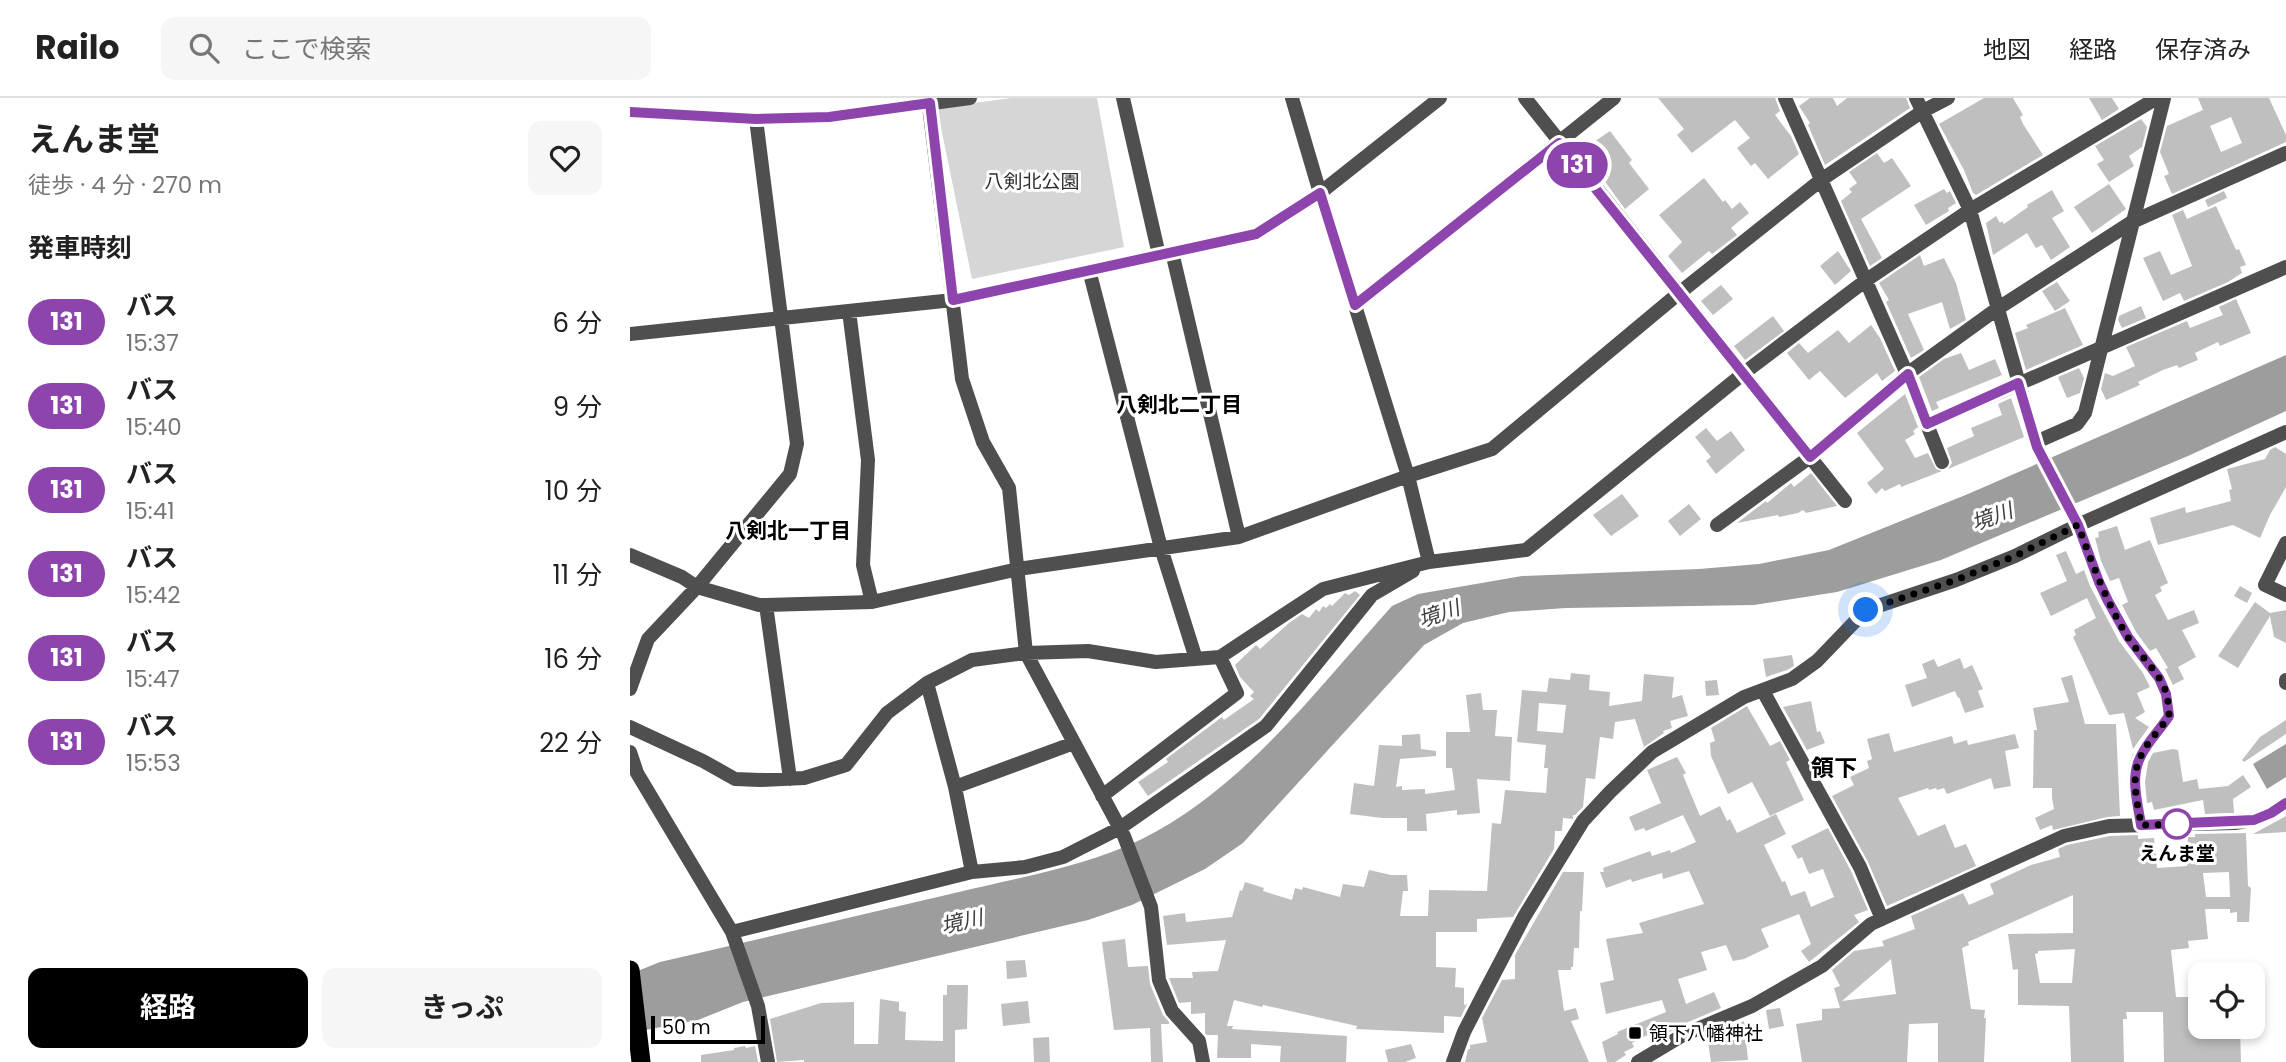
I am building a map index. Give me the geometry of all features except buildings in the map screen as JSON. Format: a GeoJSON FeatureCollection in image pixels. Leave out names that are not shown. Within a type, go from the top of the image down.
{"type":"FeatureCollection","features":[{"type":"Feature","properties":{"kind":"highway"},"geometry":{"type":"LineString","coordinates":[[630,970],[640,1053]]}},
{"type":"Feature","properties":{"kind":"street"},"geometry":{"type":"LineString","coordinates":[[630,112],[756,119],[829,117],[929,101],[970,98]]}},
{"type":"Feature","properties":{"kind":"street"},"geometry":{"type":"LineString","coordinates":[[1123,98],[1239,537]]}},
{"type":"Feature","properties":{"kind":"street"},"geometry":{"type":"LineString","coordinates":[[1292,98],[1408,476],[1429,562]]}},
{"type":"Feature","properties":{"kind":"street"},"geometry":{"type":"LineString","coordinates":[[630,334],[953,300],[1256,234],[1320,193],[1440,98]]}},
{"type":"Feature","properties":{"kind":"street"},"geometry":{"type":"LineString","coordinates":[[1525,98],[1844,501]]}},
{"type":"Feature","properties":{"kind":"street"},"geometry":{"type":"LineString","coordinates":[[1355,305],[1614,98]]}},
{"type":"Feature","properties":{"kind":"street"},"geometry":{"type":"LineString","coordinates":[[1785,98],[1908,374],[1942,462]]}},
{"type":"Feature","properties":{"kind":"street"},"geometry":{"type":"LineString","coordinates":[[630,555],[682,577],[697,587],[759,605],[872,602],[1018,569],[1239,537],[1492,449],[1678,294],[1821,180],[1919,105],[1948,98]]}},
{"type":"Feature","properties":{"kind":"street"},"geometry":{"type":"LineString","coordinates":[[630,727],[735,779],[790,779],[822,774],[846,765],[887,713],[927,683],[972,660],[1026,653],[1088,651],[1156,662],[1220,657],[1323,589],[1429,562],[1526,550],[1744,373],[1865,281],[1970,210],[2157,98]]}},
{"type":"Feature","properties":{"kind":"street"},"geometry":{"type":"LineString","coordinates":[[2037,444],[2077,424],[2085,414],[2164,98]]}},
{"type":"Feature","properties":{"kind":"street"},"geometry":{"type":"LineString","coordinates":[[929,101],[962,379],[983,442],[1009,488],[1026,653],[1122,832],[1151,907],[1159,980],[1172,1011],[1199,1041],[1203,1062]]}},
{"type":"Feature","properties":{"kind":"street"},"geometry":{"type":"LineString","coordinates":[[1919,105],[1970,210],[2037,444],[2075,521],[2099,582],[2128,637],[2159,678],[2166,694],[2169,716],[2140,758],[2136,771],[2141,825]]}},
{"type":"Feature","properties":{"kind":"street"},"geometry":{"type":"LineString","coordinates":[[630,689],[648,639],[697,587],[790,474],[797,444],[756,119]]}},
{"type":"Feature","properties":{"kind":"street"},"geometry":{"type":"LineString","coordinates":[[1717,525],[1810,457],[1908,374],[1997,309],[2132,222],[2286,153]]}},
{"type":"Feature","properties":{"kind":"street"},"geometry":{"type":"LineString","coordinates":[[1927,424],[2286,267]]}},
{"type":"Feature","properties":{"kind":"street"},"geometry":{"type":"LineString","coordinates":[[1089,270],[1161,548],[1196,659]]}},
{"type":"Feature","properties":{"kind":"street"},"geometry":{"type":"LineString","coordinates":[[849,311],[868,460],[863,565],[872,602]]}},
{"type":"Feature","properties":{"kind":"street"},"geometry":{"type":"LineString","coordinates":[[1453,1062],[1464,1032],[1524,917],[1583,821],[1652,752],[1744,697],[1792,679],[1817,661],[1866,610],[1956,580],[2015,556],[2075,521],[2286,432]]}},
{"type":"Feature","properties":{"kind":"street"},"geometry":{"type":"LineString","coordinates":[[2286,543],[2265,585],[2286,595]]}},
{"type":"Feature","properties":{"kind":"street"},"geometry":{"type":"LineString","coordinates":[[732,933],[972,872],[1025,867],[1063,857],[1122,832],[1266,726],[1372,595],[1429,562]]}},
{"type":"Feature","properties":{"kind":"street"},"geometry":{"type":"LineString","coordinates":[[766,605],[790,779]]}},
{"type":"Feature","properties":{"kind":"street"},"geometry":{"type":"LineString","coordinates":[[1102,796],[1237,693],[1220,657]]}},
{"type":"Feature","properties":{"kind":"street"},"geometry":{"type":"LineString","coordinates":[[927,683],[955,787],[972,872]]}},
{"type":"Feature","properties":{"kind":"street"},"geometry":{"type":"LineString","coordinates":[[1763,691],[1860,867],[1882,919]]}},
{"type":"Feature","properties":{"kind":"street"},"geometry":{"type":"LineString","coordinates":[[955,787],[1074,743]]}},
{"type":"Feature","properties":{"kind":"street"},"geometry":{"type":"LineString","coordinates":[[630,752],[637,774],[732,933],[758,1006],[768,1062]]}},
{"type":"Feature","properties":{"kind":"street"},"geometry":{"type":"LineString","coordinates":[[1638,1062],[1683,1035],[1776,993],[1822,965],[1871,924],[2064,836],[2109,826],[2254,820],[2286,803]]}},
{"type":"Feature","properties":{"kind":"green space","name":"八剣北公園"},"geometry":{"type":"Polygon","coordinates":[[[1011,98],[1097,98],[1124,247],[972,279],[937,108],[1011,98]]]}},
{"type":"Feature","properties":{"kind":"water","name":"境川"},"geometry":{"type":"Polygon","coordinates":[[[2286,355],[2286,411],[2188,456],[1941,560],[1837,592],[1754,605],[1566,608],[1509,612],[1463,623],[1424,645],[1243,843],[1205,869],[1132,905],[1088,920],[743,1002],[698,1020],[630,1033],[630,974],[660,962],[1052,870],[1098,857],[1142,839],[1179,818],[1214,793],[1246,765],[1307,703],[1392,606],[1418,594],[1522,576],[1759,564],[1829,550],[1968,494],[2286,355]]]}},
{"type":"Feature","properties":{"kind":"water"},"geometry":{"type":"Polygon","coordinates":[[[2286,744],[2286,777],[2267,789],[2253,764],[2286,744]]]}},
{"type":"Feature","properties":{"kind":"bus line","name":"131"},"geometry":{"type":"LineString","coordinates":[[630,112],[756,119],[829,117],[930,103],[953,300],[1256,234],[1320,193],[1355,305],[1559,143],[1810,457],[1908,374],[1927,424],[2018,383],[2037,447],[2078,525],[2099,582],[2128,637],[2159,678],[2166,694],[2169,716],[2140,758],[2136,771],[2141,825],[2254,820],[2286,803]]}},
{"type":"Feature","properties":{"kind":"place","name":"えんま堂"},"geometry":{"type":"Point","coordinates":[2177,824]}},
{"type":"Feature","properties":{"kind":"place","name":"領下八幡神社"},"geometry":{"type":"Point","coordinates":[1635,1033]}},
{"type":"Feature","properties":{"kind":"district","name":"八剣北二丁目"},"geometry":{"type":"Point","coordinates":[1179,405]}},
{"type":"Feature","properties":{"kind":"district","name":"八剣北一丁目"},"geometry":{"type":"Point","coordinates":[788,531]}},
{"type":"Feature","properties":{"kind":"district","name":"領下"},"geometry":{"type":"Point","coordinates":[1834,768]}},
{"type":"Feature","properties":{"kind":"route"},"geometry":{"type":"LineString","coordinates":[[1866,610],[1956,580],[2015,556],[2078,525],[2108,601],[2128,637],[2159,678],[2166,694],[2169,716],[2140,758],[2136,771],[2141,825],[2188,824],[2177,824]]}}]}
